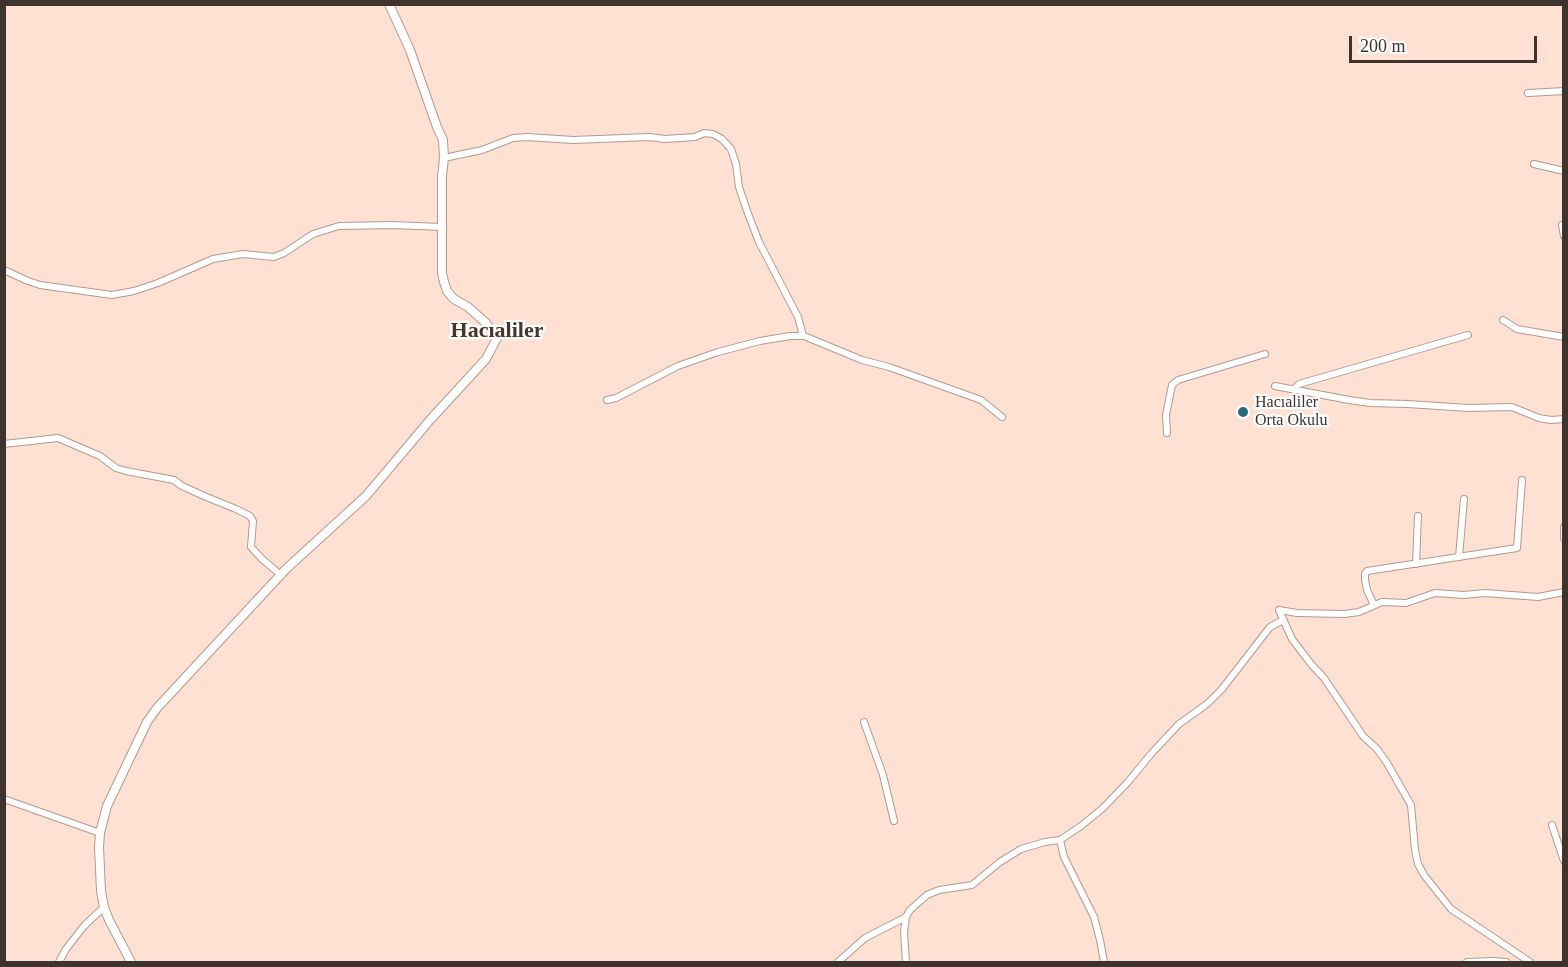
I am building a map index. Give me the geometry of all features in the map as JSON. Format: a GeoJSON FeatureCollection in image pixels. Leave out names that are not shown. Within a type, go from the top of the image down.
{"type":"FeatureCollection","features":[{"type":"Feature","properties":{"kind":"street"},"geometry":{"type":"LineString","coordinates":[[131,963],[104,907],[99,847],[107,806],[147,722],[157,708],[281,575],[366,496],[430,420],[486,359],[497,338],[486,323],[468,307],[454,299],[447,291],[444,282],[442,273],[443,140],[410,50],[389,4]]}},
{"type":"Feature","properties":{"kind":"street"},"geometry":{"type":"LineString","coordinates":[[1528,93],[1563,90]]}},
{"type":"Feature","properties":{"kind":"street"},"geometry":{"type":"LineString","coordinates":[[444,158],[482,150],[513,138],[573,140],[649,137],[665,140],[695,137],[704,133],[712,134],[722,139],[731,148],[739,187],[747,211],[759,242],[798,317],[803,336]]}},
{"type":"Feature","properties":{"kind":"street"},"geometry":{"type":"LineString","coordinates":[[1534,164],[1563,171]]}},
{"type":"Feature","properties":{"kind":"street"},"geometry":{"type":"LineString","coordinates":[[1562,225],[1563,236]]}},
{"type":"Feature","properties":{"kind":"street"},"geometry":{"type":"LineString","coordinates":[[4,270],[40,285],[112,295],[158,283],[213,260],[243,254],[274,256],[284,253],[313,234],[339,226],[442,227]]}},
{"type":"Feature","properties":{"kind":"street"},"geometry":{"type":"LineString","coordinates":[[1503,320],[1517,329],[1563,337]]}},
{"type":"Feature","properties":{"kind":"street"},"geometry":{"type":"LineString","coordinates":[[1294,389],[1299,384],[1468,335]]}},
{"type":"Feature","properties":{"kind":"street"},"geometry":{"type":"LineString","coordinates":[[607,400],[616,398],[678,366],[717,352],[760,341],[803,336],[862,360],[889,367],[981,400],[1002,417]]}},
{"type":"Feature","properties":{"kind":"street"},"geometry":{"type":"LineString","coordinates":[[1167,433],[1166,415],[1172,385],[1178,380],[1265,354]]}},
{"type":"Feature","properties":{"kind":"street"},"geometry":{"type":"LineString","coordinates":[[1275,386],[1370,403],[1468,408],[1512,407],[1539,418],[1563,419]]}},
{"type":"Feature","properties":{"kind":"street"},"geometry":{"type":"LineString","coordinates":[[4,444],[58,438],[100,456],[116,468],[174,480],[182,486],[236,509],[250,516],[253,521],[251,547],[281,575]]}},
{"type":"Feature","properties":{"kind":"street"},"geometry":{"type":"LineString","coordinates":[[1374,605],[1367,590],[1365,574],[1367,571],[1517,548],[1522,480]]}},
{"type":"Feature","properties":{"kind":"street"},"geometry":{"type":"LineString","coordinates":[[1459,557],[1464,499]]}},
{"type":"Feature","properties":{"kind":"street"},"geometry":{"type":"LineString","coordinates":[[1416,564],[1418,516]]}},
{"type":"Feature","properties":{"kind":"street"},"geometry":{"type":"LineString","coordinates":[[1563,527],[1563,538]]}},
{"type":"Feature","properties":{"kind":"street"},"geometry":{"type":"LineString","coordinates":[[1530,963],[1451,909],[1424,875],[1415,850],[1411,805],[1377,749],[1363,736],[1324,678],[1292,639],[1279,610],[1298,613],[1344,614],[1359,612],[1382,602],[1406,603],[1435,593],[1464,595],[1485,592],[1538,597],[1563,592]]}},
{"type":"Feature","properties":{"kind":"street"},"geometry":{"type":"LineString","coordinates":[[906,963],[904,932],[906,917],[910,910],[927,895],[939,890],[972,885],[1000,862],[1021,849],[1060,840],[1075,830],[1103,808],[1179,724],[1207,704],[1270,627],[1283,620]]}},
{"type":"Feature","properties":{"kind":"street"},"geometry":{"type":"LineString","coordinates":[[864,722],[883,775],[894,821]]}},
{"type":"Feature","properties":{"kind":"street"},"geometry":{"type":"LineString","coordinates":[[4,799],[100,833]]}},
{"type":"Feature","properties":{"kind":"street"},"geometry":{"type":"LineString","coordinates":[[1552,825],[1563,861]]}},
{"type":"Feature","properties":{"kind":"street"},"geometry":{"type":"LineString","coordinates":[[1060,840],[1064,857],[1094,917],[1104,963]]}},
{"type":"Feature","properties":{"kind":"street"},"geometry":{"type":"LineString","coordinates":[[59,963],[66,949],[84,926],[104,907]]}},
{"type":"Feature","properties":{"kind":"street"},"geometry":{"type":"LineString","coordinates":[[838,963],[865,938],[906,917]]}},
{"type":"Feature","properties":{"kind":"street"},"geometry":{"type":"LineString","coordinates":[[1467,963],[1472,961],[1505,962],[1511,950]]}},
{"type":"Feature","properties":{"kind":"place","name":"Hacıaliler Orta Okulu"},"geometry":{"type":"Point","coordinates":[1243,412]}},
{"type":"Feature","properties":{"kind":"district","name":"Hacıaliler"},"geometry":{"type":"Point","coordinates":[497,331]}}]}
